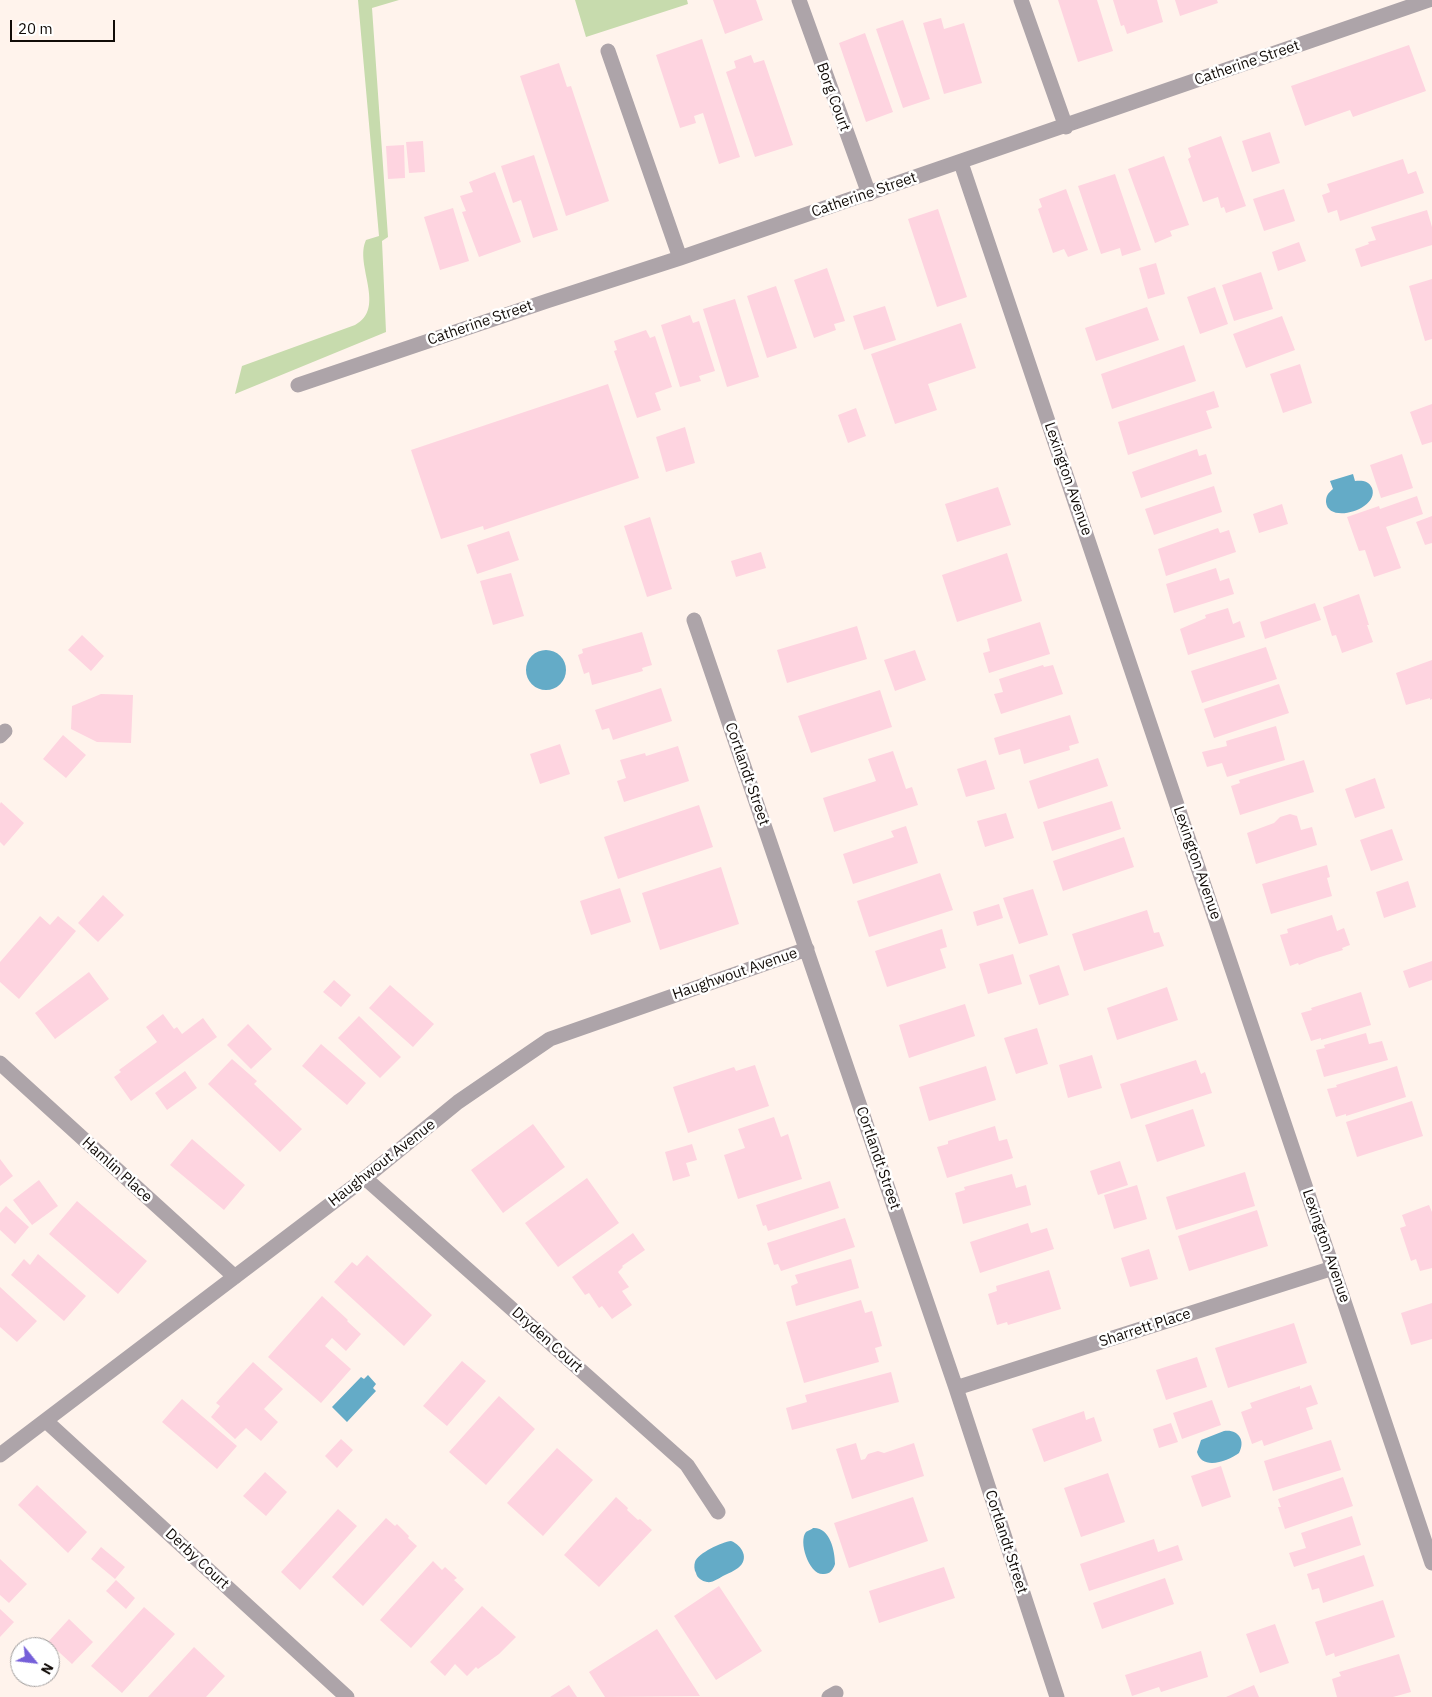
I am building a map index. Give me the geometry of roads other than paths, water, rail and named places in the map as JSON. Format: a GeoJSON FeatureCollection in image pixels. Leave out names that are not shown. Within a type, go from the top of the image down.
{"type":"FeatureCollection","features":[{"type":"Feature","properties":{"kind":"street","name":"Borg Court"},"geometry":{"type":"LineString","coordinates":[[799,0],[869,194]]}},
{"type":"Feature","properties":{"kind":"street"},"geometry":{"type":"LineString","coordinates":[[1021,0],[1066,127]]}},
{"type":"Feature","properties":{"kind":"street","name":"Catherine Street"},"geometry":{"type":"LineString","coordinates":[[298,386],[1066,127],[1429,0]]}},
{"type":"Feature","properties":{"kind":"street"},"geometry":{"type":"LineString","coordinates":[[608,51],[680,258]]}},
{"type":"Feature","properties":{"kind":"street","name":"Lexington Avenue"},"geometry":{"type":"LineString","coordinates":[[961,162],[1432,1563]]}},
{"type":"Feature","properties":{"kind":"street","name":"Cortlandt Street"},"geometry":{"type":"LineString","coordinates":[[694,620],[956,1388],[1057,1697]]}},
{"type":"Feature","properties":{"kind":"street","name":"Haughwout Avenue"},"geometry":{"type":"LineString","coordinates":[[0,1455],[365,1178],[458,1102],[550,1039],[807,950]]}},
{"type":"Feature","properties":{"kind":"street","name":"Hamlin Place"},"geometry":{"type":"LineString","coordinates":[[0,1063],[235,1277]]}},
{"type":"Feature","properties":{"kind":"street","name":"Dryden Court"},"geometry":{"type":"LineString","coordinates":[[365,1178],[687,1465],[718,1512]]}},
{"type":"Feature","properties":{"kind":"street","name":"Sharrett Place"},"geometry":{"type":"LineString","coordinates":[[956,1388],[1333,1268]]}},
{"type":"Feature","properties":{"kind":"street","name":"Derby Court"},"geometry":{"type":"LineString","coordinates":[[46,1421],[347,1697]]}},
{"type":"Feature","properties":{"kind":"water"},"geometry":{"type":"Polygon","coordinates":[[[1353,474],[1355,481],[1367,482],[1372,488],[1372,496],[1368,502],[1353,512],[1335,512],[1329,509],[1326,498],[1333,489],[1330,481],[1353,474]]]}},
{"type":"Feature","properties":{"kind":"water"},"geometry":{"type":"Polygon","coordinates":[[[546,650],[560,656],[566,670],[560,684],[546,690],[532,684],[526,670],[532,656],[546,650]]]}},
{"type":"Feature","properties":{"kind":"water"},"geometry":{"type":"Polygon","coordinates":[[[368,1375],[376,1384],[373,1388],[376,1391],[347,1422],[332,1407],[361,1377],[364,1379],[368,1375]]]}},
{"type":"Feature","properties":{"kind":"water"},"geometry":{"type":"Polygon","coordinates":[[[1224,1431],[1233,1432],[1239,1436],[1242,1444],[1239,1453],[1216,1463],[1210,1463],[1200,1458],[1197,1452],[1201,1440],[1224,1431]]]}},
{"type":"Feature","properties":{"kind":"water"},"geometry":{"type":"Polygon","coordinates":[[[813,1528],[824,1531],[833,1547],[835,1564],[828,1573],[819,1573],[814,1570],[806,1557],[803,1543],[804,1536],[806,1532],[813,1528]]]}},
{"type":"Feature","properties":{"kind":"water"},"geometry":{"type":"Polygon","coordinates":[[[731,1541],[743,1553],[744,1561],[742,1564],[714,1581],[707,1582],[700,1579],[695,1569],[697,1559],[711,1548],[731,1541]]]}}]}
